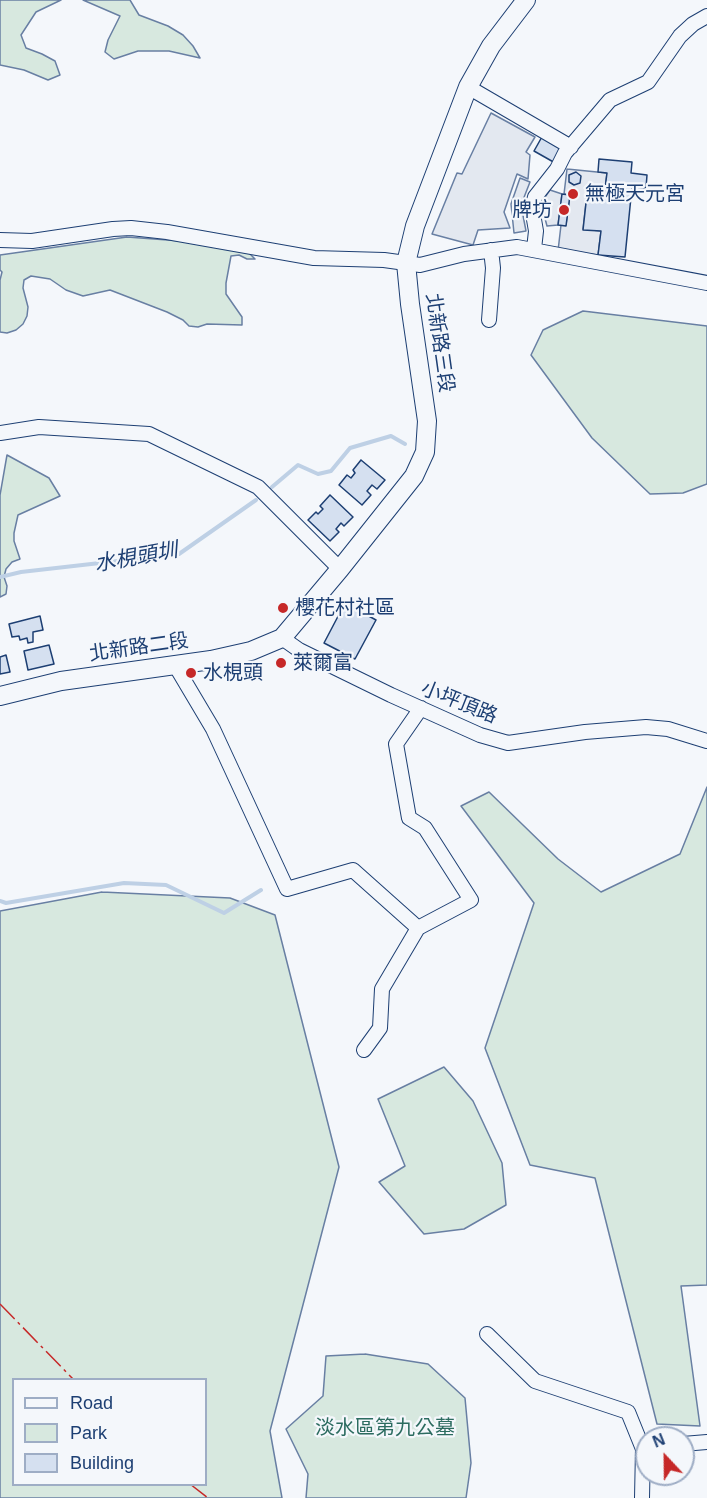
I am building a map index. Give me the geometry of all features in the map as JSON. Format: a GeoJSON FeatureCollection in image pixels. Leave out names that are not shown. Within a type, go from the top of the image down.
{"type":"FeatureCollection","features":[{"type":"Feature","properties":{"kind":"main road","name":"北新路三段"},"geometry":{"type":"LineString","coordinates":[[282,638],[414,476],[425,452],[427,421],[406,263],[415,226],[468,87],[491,46],[526,0]]}},
{"type":"Feature","properties":{"kind":"main road","name":"北新路三段"},"geometry":{"type":"LineString","coordinates":[[506,26],[541,0]]}},
{"type":"Feature","properties":{"kind":"main road","name":"北新路二段"},"geometry":{"type":"LineString","coordinates":[[0,696],[61,681],[211,660],[251,651],[282,638]]}},
{"type":"Feature","properties":{"kind":"street"},"geometry":{"type":"LineString","coordinates":[[534,249],[536,231],[532,208],[535,197],[571,147],[610,100],[648,82],[680,36],[693,24],[707,16]]}},
{"type":"Feature","properties":{"kind":"street"},"geometry":{"type":"LineString","coordinates":[[468,87],[571,147]]}},
{"type":"Feature","properties":{"kind":"street"},"geometry":{"type":"LineString","coordinates":[[0,240],[32,241],[131,228],[314,258],[384,260],[420,266],[464,254],[517,247],[707,283]]}},
{"type":"Feature","properties":{"kind":"street"},"geometry":{"type":"LineString","coordinates":[[489,320],[493,268],[491,250]]}},
{"type":"Feature","properties":{"kind":"street"},"geometry":{"type":"LineString","coordinates":[[0,433],[39,427],[149,434],[258,487],[340,569]]}},
{"type":"Feature","properties":{"kind":"street","name":"小坪頂路"},"geometry":{"type":"LineString","coordinates":[[282,638],[299,650],[421,708],[480,735],[508,743],[646,726],[668,729],[707,741]]}},
{"type":"Feature","properties":{"kind":"street"},"geometry":{"type":"LineString","coordinates":[[175,665],[213,729],[287,889],[353,870],[418,928]]}},
{"type":"Feature","properties":{"kind":"street"},"geometry":{"type":"LineString","coordinates":[[364,1050],[380,1028],[382,989],[418,928],[471,900],[425,828],[409,818],[396,744],[421,708]]}},
{"type":"Feature","properties":{"kind":"street"},"geometry":{"type":"LineString","coordinates":[[487,1334],[535,1381],[628,1412],[635,1427]]}},
{"type":"Feature","properties":{"kind":"green space"},"geometry":{"type":"Polygon","coordinates":[[[0,0],[61,0],[36,12],[21,35],[26,48],[55,61],[60,75],[48,80],[24,70],[0,65],[0,0]]]}},
{"type":"Feature","properties":{"kind":"green space"},"geometry":{"type":"Polygon","coordinates":[[[83,0],[130,0],[139,15],[168,26],[183,35],[200,58],[169,51],[138,51],[114,59],[105,52],[108,40],[120,16],[83,0]]]}},
{"type":"Feature","properties":{"kind":"green space"},"geometry":{"type":"Polygon","coordinates":[[[127,237],[208,243],[248,252],[255,259],[247,259],[239,255],[231,256],[226,283],[226,294],[242,317],[242,325],[189,326],[183,320],[167,312],[110,290],[83,296],[66,290],[50,279],[31,276],[24,280],[23,288],[28,307],[23,324],[16,330],[7,333],[0,332],[2,272],[0,255],[127,237]]]}},
{"type":"Feature","properties":{"kind":"green space"},"geometry":{"type":"Polygon","coordinates":[[[583,311],[707,326],[707,484],[683,493],[650,494],[592,438],[531,355],[543,330],[583,311]]]}},
{"type":"Feature","properties":{"kind":"green space"},"geometry":{"type":"Polygon","coordinates":[[[7,455],[49,478],[60,496],[18,515],[14,541],[20,559],[12,562],[6,569],[4,577],[7,586],[6,594],[0,597],[0,495],[7,455]]]}},
{"type":"Feature","properties":{"kind":"green space"},"geometry":{"type":"Polygon","coordinates":[[[707,787],[707,1285],[681,1286],[700,1426],[657,1424],[595,1178],[530,1165],[485,1048],[534,903],[461,806],[489,792],[558,859],[601,892],[680,854],[707,787]]]}},
{"type":"Feature","properties":{"kind":"green space"},"geometry":{"type":"Polygon","coordinates":[[[102,892],[230,898],[275,915],[339,1167],[270,1431],[282,1498],[0,1498],[0,911],[102,892]]]}},
{"type":"Feature","properties":{"kind":"green space"},"geometry":{"type":"Polygon","coordinates":[[[444,1067],[473,1101],[502,1163],[506,1205],[464,1229],[424,1234],[379,1182],[405,1166],[378,1099],[444,1067]]]}},
{"type":"Feature","properties":{"kind":"green space","name":"淡水區第九公墓"},"geometry":{"type":"Polygon","coordinates":[[[365,1354],[428,1364],[465,1398],[471,1463],[466,1498],[306,1498],[308,1474],[286,1429],[323,1396],[326,1356],[365,1354]]]}},
{"type":"Feature","properties":{"kind":"shaded area"},"geometry":{"type":"Polygon","coordinates":[[[491,113],[535,137],[526,152],[530,155],[528,179],[517,174],[504,212],[510,228],[478,230],[473,245],[432,234],[457,173],[462,174],[491,113]]]}},
{"type":"Feature","properties":{"kind":"shaded area"},"geometry":{"type":"Polygon","coordinates":[[[567,169],[607,173],[604,196],[587,194],[583,229],[601,231],[598,255],[558,251],[561,225],[566,225],[570,195],[564,194],[567,169]]]}},
{"type":"Feature","properties":{"kind":"shaded area"},"geometry":{"type":"Polygon","coordinates":[[[520,178],[530,182],[521,205],[526,231],[514,233],[511,204],[520,178]]]}},
{"type":"Feature","properties":{"kind":"shaded area"},"geometry":{"type":"Polygon","coordinates":[[[550,190],[562,194],[558,225],[547,226],[542,207],[543,200],[550,190]]]}},
{"type":"Feature","properties":{"kind":"building"},"geometry":{"type":"Polygon","coordinates":[[[543,135],[566,147],[557,164],[534,151],[543,135]]]}},
{"type":"Feature","properties":{"kind":"building"},"geometry":{"type":"Polygon","coordinates":[[[599,159],[632,162],[631,173],[647,175],[646,188],[632,187],[625,257],[598,255],[601,231],[583,230],[587,194],[604,196],[607,173],[598,172],[599,159]]]}},
{"type":"Feature","properties":{"kind":"building"},"geometry":{"type":"Polygon","coordinates":[[[576,172],[581,176],[580,183],[574,185],[569,182],[569,175],[576,172]]]}},
{"type":"Feature","properties":{"kind":"building","name":"牌坊"},"geometry":{"type":"Polygon","coordinates":[[[562,194],[570,195],[566,226],[558,225],[562,194]]]}},
{"type":"Feature","properties":{"kind":"building"},"geometry":{"type":"Polygon","coordinates":[[[361,460],[385,480],[377,489],[372,485],[367,491],[371,495],[362,505],[339,485],[347,475],[351,478],[355,473],[353,470],[361,460]]]}},
{"type":"Feature","properties":{"kind":"building"},"geometry":{"type":"Polygon","coordinates":[[[330,495],[353,517],[344,526],[341,523],[336,529],[339,532],[330,541],[308,520],[323,509],[320,506],[330,495]]]}},
{"type":"Feature","properties":{"kind":"building"},"geometry":{"type":"Polygon","coordinates":[[[345,603],[376,620],[355,659],[324,643],[345,603]]]}},
{"type":"Feature","properties":{"kind":"building"},"geometry":{"type":"Polygon","coordinates":[[[40,616],[43,630],[33,632],[33,642],[28,643],[27,638],[20,640],[19,636],[12,637],[9,624],[40,616]]]}},
{"type":"Feature","properties":{"kind":"building"},"geometry":{"type":"Polygon","coordinates":[[[49,645],[54,664],[28,670],[24,651],[49,645]]]}},
{"type":"Feature","properties":{"kind":"building"},"geometry":{"type":"Polygon","coordinates":[[[6,655],[10,672],[0,674],[0,657],[6,655]]]}},
{"type":"Feature","properties":{"kind":"waterway","name":"水梘頭圳"},"geometry":{"type":"LineString","coordinates":[[272,487],[298,465],[318,474],[331,471],[350,448],[391,436],[405,444]]}},
{"type":"Feature","properties":{"kind":"waterway","name":"水梘頭圳"},"geometry":{"type":"LineString","coordinates":[[0,577],[21,572],[179,554],[256,500]]}},
{"type":"Feature","properties":{"kind":"waterway"},"geometry":{"type":"LineString","coordinates":[[0,901],[6,903],[124,883],[166,885],[224,913],[261,890]]}},
{"type":"Feature","properties":{"kind":"power"},"geometry":{"type":"LineString","coordinates":[[0,1304],[72,1378]]}},
{"type":"Feature","properties":{"kind":"power"},"geometry":{"type":"LineString","coordinates":[[193,1486],[208,1498]]}},
{"type":"Feature","properties":{"kind":"place","name":"無極天元宮"},"geometry":{"type":"Point","coordinates":[573,194]}},
{"type":"Feature","properties":{"kind":"place","name":"牌坊"},"geometry":{"type":"Point","coordinates":[564,210]}},
{"type":"Feature","properties":{"kind":"place","name":"櫻花村社區"},"geometry":{"type":"Point","coordinates":[283,608]}},
{"type":"Feature","properties":{"kind":"place","name":"萊爾富"},"geometry":{"type":"Point","coordinates":[281,663]}},
{"type":"Feature","properties":{"kind":"place","name":"水梘頭"},"geometry":{"type":"Point","coordinates":[191,673]}}]}
